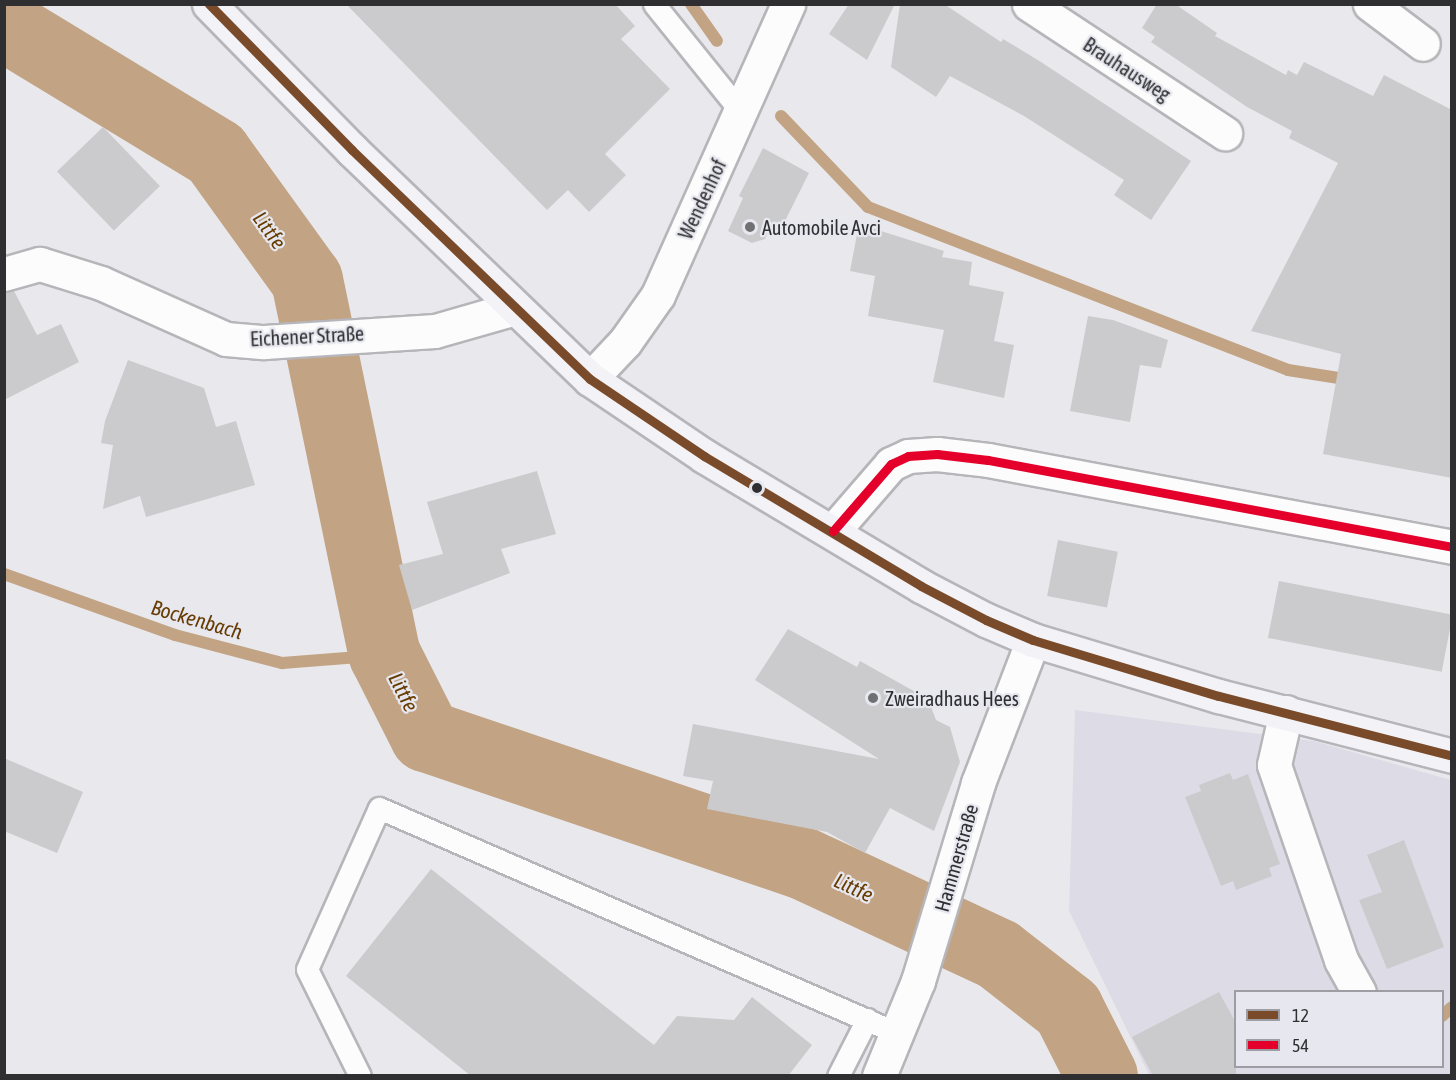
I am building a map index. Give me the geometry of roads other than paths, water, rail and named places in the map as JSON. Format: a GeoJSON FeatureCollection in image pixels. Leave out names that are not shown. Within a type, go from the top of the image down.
{"type":"FeatureCollection","features":[{"type":"Feature","properties":{"kind":"main road"},"geometry":{"type":"LineString","coordinates":[[209,4],[514,308],[590,379],[704,456],[833,531],[921,586],[986,621],[1118,668],[1452,756]]}},
{"type":"Feature","properties":{"kind":"street","name":"Wendenhof"},"geometry":{"type":"LineString","coordinates":[[590,379],[625,342],[658,295],[788,4]]}},
{"type":"Feature","properties":{"kind":"street","name":"Brauhausweg"},"geometry":{"type":"LineString","coordinates":[[1029,4],[1225,133]]}},
{"type":"Feature","properties":{"kind":"street"},"geometry":{"type":"LineString","coordinates":[[1370,4],[1423,44]]}},
{"type":"Feature","properties":{"kind":"street","name":"Eichener Straße"},"geometry":{"type":"LineString","coordinates":[[4,274],[40,264],[101,283],[226,339],[264,342],[354,333],[435,331],[514,308]]}},
{"type":"Feature","properties":{"kind":"street"},"geometry":{"type":"LineString","coordinates":[[833,531],[891,464],[908,456],[937,454],[988,460],[1452,547]]}},
{"type":"Feature","properties":{"kind":"street","name":"Hammerstraße"},"geometry":{"type":"LineString","coordinates":[[879,1076],[918,981],[952,876],[978,783],[1034,640]]}},
{"type":"Feature","properties":{"kind":"street"},"geometry":{"type":"LineString","coordinates":[[1286,712],[1274,765],[1341,960],[1358,990]]}},
{"type":"Feature","properties":{"kind":"lane"},"geometry":{"type":"LineString","coordinates":[[654,4],[741,112]]}},
{"type":"Feature","properties":{"kind":"lane"},"geometry":{"type":"LineString","coordinates":[[360,1076],[307,969],[379,808],[897,1033]]}},
{"type":"Feature","properties":{"kind":"lane"},"geometry":{"type":"LineString","coordinates":[[838,1076],[867,1019]]}},
{"type":"Feature","properties":{"kind":"waterway"},"geometry":{"type":"LineString","coordinates":[[691,4],[717,41]]}},
{"type":"Feature","properties":{"kind":"waterway","name":"Littfe"},"geometry":{"type":"LineString","coordinates":[[4,25],[216,154],[307,280],[385,655],[426,736],[802,863],[999,955],[1068,1009],[1102,1076]]}},
{"type":"Feature","properties":{"kind":"waterway"},"geometry":{"type":"LineString","coordinates":[[781,116],[868,207],[1288,370],[1351,380]]}},
{"type":"Feature","properties":{"kind":"waterway","name":"Bockenbach"},"geometry":{"type":"LineString","coordinates":[[4,574],[175,635],[282,663],[385,655]]}},
{"type":"Feature","properties":{"kind":"waterway"},"geometry":{"type":"LineString","coordinates":[[1444,1014],[1452,1007]]}},
{"type":"Feature","properties":{"kind":"place","name":"Automobile Avci"},"geometry":{"type":"Point","coordinates":[750,227]}},
{"type":"Feature","properties":{"kind":"place","name":"Zweiradhaus Hees"},"geometry":{"type":"Point","coordinates":[873,698]}}]}
